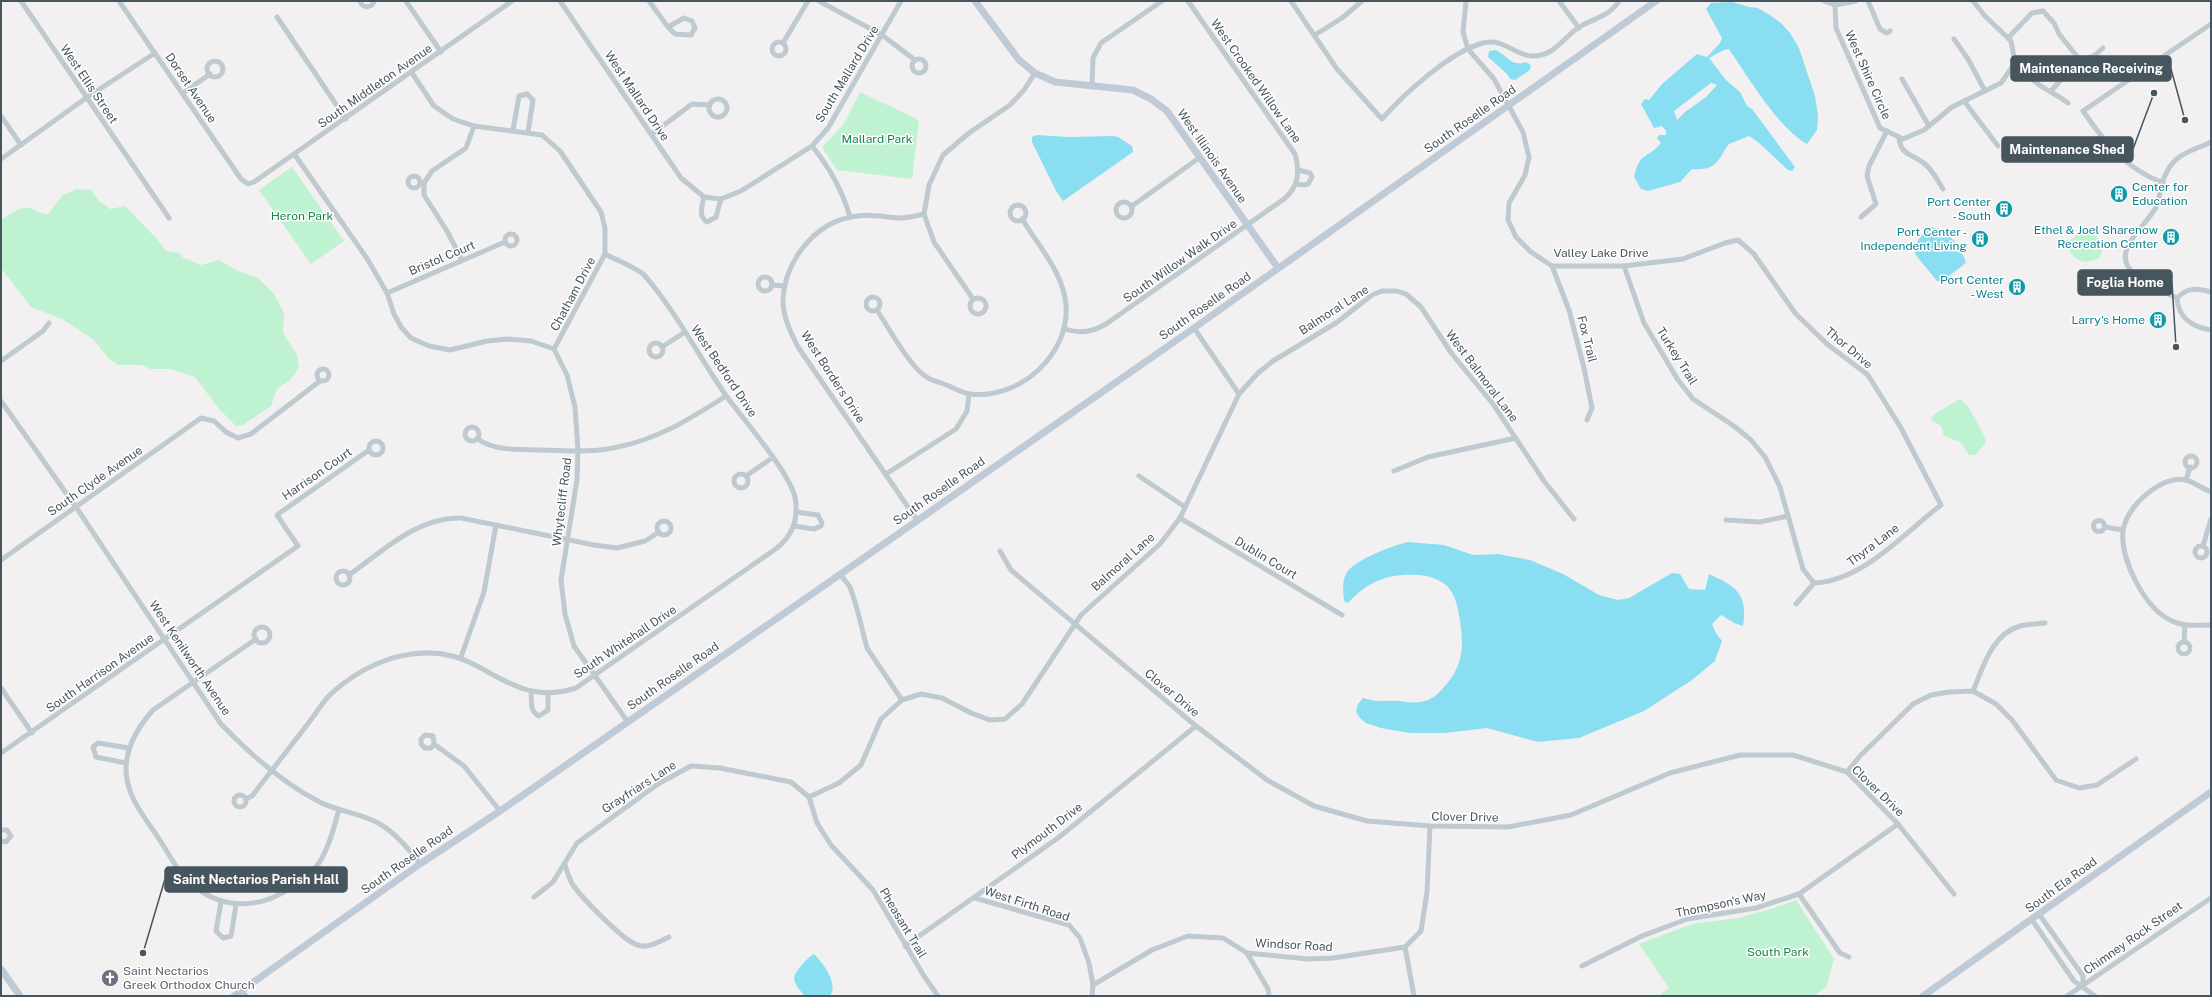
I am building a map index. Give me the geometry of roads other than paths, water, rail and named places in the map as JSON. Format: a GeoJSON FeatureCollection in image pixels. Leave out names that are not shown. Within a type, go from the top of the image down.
{"type":"FeatureCollection","features":[{"type":"Feature","properties":{"kind":"main road","name":"West Illinois Avenue"},"geometry":{"type":"LineString","coordinates":[[975,1],[1019,60],[1035,73],[1055,82],[1133,90],[1152,99],[1167,111],[1278,268]]}},
{"type":"Feature","properties":{"kind":"main road","name":"South Roselle Road"},"geometry":{"type":"LineString","coordinates":[[234,996],[244,993],[420,864],[500,811],[916,520],[1194,328],[1656,1]]}},
{"type":"Feature","properties":{"kind":"main road","name":"South Ela Road"},"geometry":{"type":"LineString","coordinates":[[1923,996],[2211,792]]}},
{"type":"Feature","properties":{"kind":"main road"},"geometry":{"type":"LineString","coordinates":[[1,969],[20,996]]}},
{"type":"Feature","properties":{"kind":"street","name":"West Ellis Street"},"geometry":{"type":"LineString","coordinates":[[21,1],[169,218]]}},
{"type":"Feature","properties":{"kind":"street","name":"Dorset Avenue"},"geometry":{"type":"LineString","coordinates":[[119,1],[241,180],[248,184]]}},
{"type":"Feature","properties":{"kind":"street"},"geometry":{"type":"LineString","coordinates":[[360,1],[362,5],[367,7],[374,1]]}},
{"type":"Feature","properties":{"kind":"street"},"geometry":{"type":"LineString","coordinates":[[406,1],[442,52]]}},
{"type":"Feature","properties":{"kind":"street","name":"South Middleton Avenue"},"geometry":{"type":"LineString","coordinates":[[248,184],[254,182],[295,155],[512,1]]}},
{"type":"Feature","properties":{"kind":"street","name":"West Mallard Drive"},"geometry":{"type":"LineString","coordinates":[[560,1],[681,178],[704,197],[721,200]]}},
{"type":"Feature","properties":{"kind":"street"},"geometry":{"type":"LineString","coordinates":[[649,1],[668,27],[676,34],[691,35],[695,28],[692,21],[684,18],[668,27]]}},
{"type":"Feature","properties":{"kind":"street"},"geometry":{"type":"LineString","coordinates":[[783,43],[808,1]]}},
{"type":"Feature","properties":{"kind":"street"},"geometry":{"type":"LineString","coordinates":[[819,1],[882,35],[915,60]]}},
{"type":"Feature","properties":{"kind":"street","name":"South Mallard Drive"},"geometry":{"type":"LineString","coordinates":[[721,200],[741,191],[812,146],[828,128],[901,1]]}},
{"type":"Feature","properties":{"kind":"street"},"geometry":{"type":"LineString","coordinates":[[1092,86],[1094,58],[1101,43],[1162,1]]}},
{"type":"Feature","properties":{"kind":"street","name":"West Crooked Willow Lane"},"geometry":{"type":"LineString","coordinates":[[1188,1],[1295,154],[1298,173]]}},
{"type":"Feature","properties":{"kind":"street"},"geometry":{"type":"LineString","coordinates":[[1291,1],[1337,69],[1382,118],[1399,99],[1423,79],[1468,49],[1482,43],[1498,42],[1521,54],[1538,56],[1560,46],[1579,28],[1612,11],[1619,1]]}},
{"type":"Feature","properties":{"kind":"street"},"geometry":{"type":"LineString","coordinates":[[1315,35],[1342,18],[1362,1]]}},
{"type":"Feature","properties":{"kind":"street"},"geometry":{"type":"LineString","coordinates":[[1466,1],[1463,32],[1468,49]]}},
{"type":"Feature","properties":{"kind":"street"},"geometry":{"type":"LineString","coordinates":[[1559,1],[1579,28]]}},
{"type":"Feature","properties":{"kind":"street"},"geometry":{"type":"LineString","coordinates":[[1824,1],[1835,3],[1856,1]]}},
{"type":"Feature","properties":{"kind":"street"},"geometry":{"type":"LineString","coordinates":[[1868,1],[1880,29],[1887,33],[1890,32]]}},
{"type":"Feature","properties":{"kind":"street"},"geometry":{"type":"LineString","coordinates":[[1899,137],[1904,139],[1929,126],[1952,107],[2001,83],[2013,67],[2015,63],[2011,41],[1985,16],[1973,1]]}},
{"type":"Feature","properties":{"kind":"street","name":"West Shire Circle"},"geometry":{"type":"LineString","coordinates":[[1835,3],[1836,28],[1880,128],[1899,137]]}},
{"type":"Feature","properties":{"kind":"street"},"geometry":{"type":"LineString","coordinates":[[2008,38],[2032,13],[2043,11],[2054,23],[2059,34],[2080,60]]}},
{"type":"Feature","properties":{"kind":"street"},"geometry":{"type":"LineString","coordinates":[[277,17],[346,119]]}},
{"type":"Feature","properties":{"kind":"street"},"geometry":{"type":"LineString","coordinates":[[2163,183],[2143,175],[2123,160],[2102,138],[2083,111],[2211,24]]}},
{"type":"Feature","properties":{"kind":"street"},"geometry":{"type":"LineString","coordinates":[[1954,39],[1968,59],[1985,91]]}},
{"type":"Feature","properties":{"kind":"street"},"geometry":{"type":"LineString","coordinates":[[2051,91],[2080,60],[2094,56],[2103,48]]}},
{"type":"Feature","properties":{"kind":"street","name":"Valley Lake Drive"},"geometry":{"type":"LineString","coordinates":[[1468,49],[1494,79],[1523,132],[1529,157],[1525,175],[1509,203],[1508,220],[1516,237],[1531,252],[1552,266],[1624,266],[1684,259],[1725,242],[1738,240]]}},
{"type":"Feature","properties":{"kind":"street"},"geometry":{"type":"LineString","coordinates":[[1,159],[86,98],[155,53]]}},
{"type":"Feature","properties":{"kind":"street"},"geometry":{"type":"LineString","coordinates":[[2013,67],[2023,70],[2039,84],[2068,103]]}},
{"type":"Feature","properties":{"kind":"street","name":"Chatham Drive"},"geometry":{"type":"LineString","coordinates":[[412,73],[434,106],[453,119],[474,126],[542,135],[560,150],[602,212],[605,228],[605,254],[554,349]]}},
{"type":"Feature","properties":{"kind":"street"},"geometry":{"type":"LineString","coordinates":[[973,299],[934,242],[924,214],[929,185],[943,155],[969,133],[1010,105],[1024,90],[1035,73]]}},
{"type":"Feature","properties":{"kind":"street"},"geometry":{"type":"LineString","coordinates":[[183,93],[210,74]]}},
{"type":"Feature","properties":{"kind":"street"},"geometry":{"type":"LineString","coordinates":[[1902,79],[1929,126]]}},
{"type":"Feature","properties":{"kind":"street"},"geometry":{"type":"LineString","coordinates":[[513,130],[519,96],[527,94],[533,100],[528,132]]}},
{"type":"Feature","properties":{"kind":"street"},"geometry":{"type":"LineString","coordinates":[[1964,101],[1998,146]]}},
{"type":"Feature","properties":{"kind":"street"},"geometry":{"type":"LineString","coordinates":[[652,134],[692,104],[710,105]]}},
{"type":"Feature","properties":{"kind":"street"},"geometry":{"type":"LineString","coordinates":[[1,116],[21,145]]}},
{"type":"Feature","properties":{"kind":"street"},"geometry":{"type":"LineString","coordinates":[[462,260],[447,231],[424,195],[422,183],[432,171],[466,148],[474,126]]}},
{"type":"Feature","properties":{"kind":"street"},"geometry":{"type":"LineString","coordinates":[[1861,217],[1876,204],[1867,176],[1869,166],[1888,131]]}},
{"type":"Feature","properties":{"kind":"street"},"geometry":{"type":"LineString","coordinates":[[1899,137],[1902,149],[1906,154],[1927,165],[1943,189]]}},
{"type":"Feature","properties":{"kind":"street"},"geometry":{"type":"LineString","coordinates":[[2177,298],[2135,277],[2128,266],[2128,245],[2156,207],[2168,167],[2178,157],[2211,142]]}},
{"type":"Feature","properties":{"kind":"street"},"geometry":{"type":"LineString","coordinates":[[812,146],[829,168],[843,194],[850,217]]}},
{"type":"Feature","properties":{"kind":"street"},"geometry":{"type":"LineString","coordinates":[[295,155],[368,260],[387,292],[394,314],[401,327],[411,338],[429,346],[450,350],[487,341],[508,339],[531,341],[554,349]]}},
{"type":"Feature","properties":{"kind":"street"},"geometry":{"type":"LineString","coordinates":[[1132,206],[1200,158]]}},
{"type":"Feature","properties":{"kind":"street","name":"South Willow Walk Drive"},"geometry":{"type":"LineString","coordinates":[[1065,329],[1079,333],[1100,328],[1247,226],[1289,194],[1296,184],[1298,173],[1310,173],[1312,177],[1308,184],[1296,184]]}},
{"type":"Feature","properties":{"kind":"street"},"geometry":{"type":"LineString","coordinates":[[704,197],[701,214],[703,219],[707,222],[716,217],[721,200]]}},
{"type":"Feature","properties":{"kind":"street","name":"West Borders Drive"},"geometry":{"type":"LineString","coordinates":[[916,520],[798,347],[787,322],[783,302],[785,286],[791,264],[806,244],[828,227],[850,217],[875,215],[901,218],[924,214]]}},
{"type":"Feature","properties":{"kind":"street"},"geometry":{"type":"LineString","coordinates":[[877,310],[904,352],[924,376],[969,394],[999,392],[1030,379],[1051,357],[1065,329],[1066,304],[1058,276],[1022,220]]}},
{"type":"Feature","properties":{"kind":"street","name":"Thor Drive"},"geometry":{"type":"LineString","coordinates":[[1738,240],[1754,254],[1795,313],[1827,344],[1868,375],[1901,428],[1941,505]]}},
{"type":"Feature","properties":{"kind":"street","name":"Bristol Court"},"geometry":{"type":"LineString","coordinates":[[387,292],[505,242]]}},
{"type":"Feature","properties":{"kind":"street","name":"West Bedford Drive"},"geometry":{"type":"LineString","coordinates":[[605,254],[644,275],[685,332],[726,396],[772,458],[793,491],[796,512],[795,523]]}},
{"type":"Feature","properties":{"kind":"street","name":"Fox Trail"},"geometry":{"type":"LineString","coordinates":[[1552,266],[1569,310],[1584,368],[1592,408],[1588,420]]}},
{"type":"Feature","properties":{"kind":"street","name":"Turkey Trail"},"geometry":{"type":"LineString","coordinates":[[1624,266],[1644,323],[1678,380],[1693,399],[1734,426],[1751,440],[1765,457],[1780,488],[1803,569],[1814,583]]}},
{"type":"Feature","properties":{"kind":"street"},"geometry":{"type":"LineString","coordinates":[[772,285],[785,286]]}},
{"type":"Feature","properties":{"kind":"street"},"geometry":{"type":"LineString","coordinates":[[2177,298],[2184,291],[2192,288],[2211,292]]}},
{"type":"Feature","properties":{"kind":"street","name":"Balmoral Lane"},"geometry":{"type":"LineString","coordinates":[[902,700],[921,694],[942,698],[971,713],[990,720],[1005,719],[1022,704],[1081,615],[1160,544],[1180,518],[1240,394],[1258,373],[1286,352],[1336,323],[1372,295],[1382,291],[1396,291]]}},
{"type":"Feature","properties":{"kind":"street","name":"West Balmoral Lane"},"geometry":{"type":"LineString","coordinates":[[1396,291],[1406,294],[1421,307],[1459,364],[1493,404],[1544,481],[1574,519]]}},
{"type":"Feature","properties":{"kind":"street"},"geometry":{"type":"LineString","coordinates":[[2177,298],[2178,308],[2183,317],[2193,324],[2211,330]]}},
{"type":"Feature","properties":{"kind":"street"},"geometry":{"type":"LineString","coordinates":[[1,360],[43,332],[49,323]]}},
{"type":"Feature","properties":{"kind":"street"},"geometry":{"type":"LineString","coordinates":[[1194,328],[1240,394]]}},
{"type":"Feature","properties":{"kind":"street"},"geometry":{"type":"LineString","coordinates":[[662,347],[685,332]]}},
{"type":"Feature","properties":{"kind":"street","name":"Whytecliff Road"},"geometry":{"type":"LineString","coordinates":[[554,349],[567,375],[575,407],[578,450],[577,480],[561,580],[565,614],[574,646],[627,722]]}},
{"type":"Feature","properties":{"kind":"street","name":"South Clyde Avenue"},"geometry":{"type":"LineString","coordinates":[[1,560],[201,418],[214,420],[226,432],[238,438],[252,434],[320,381]]}},
{"type":"Feature","properties":{"kind":"street"},"geometry":{"type":"LineString","coordinates":[[886,474],[956,429],[967,411],[969,394]]}},
{"type":"Feature","properties":{"kind":"street"},"geometry":{"type":"LineString","coordinates":[[478,439],[484,444],[521,450],[578,450],[612,448],[642,441],[683,424],[726,396]]}},
{"type":"Feature","properties":{"kind":"street","name":"West Kenilworth Avenue"},"geometry":{"type":"LineString","coordinates":[[1,401],[76,507],[221,724],[246,750],[316,801],[376,822],[404,844],[420,864]]}},
{"type":"Feature","properties":{"kind":"street"},"geometry":{"type":"LineString","coordinates":[[1394,471],[1428,457],[1516,438]]}},
{"type":"Feature","properties":{"kind":"street","name":"Harrison Court"},"geometry":{"type":"LineString","coordinates":[[277,515],[369,450]]}},
{"type":"Feature","properties":{"kind":"street"},"geometry":{"type":"LineString","coordinates":[[746,476],[772,458]]}},
{"type":"Feature","properties":{"kind":"street"},"geometry":{"type":"LineString","coordinates":[[2186,480],[2190,467]]}},
{"type":"Feature","properties":{"kind":"street"},"geometry":{"type":"LineString","coordinates":[[1139,476],[1185,507]]}},
{"type":"Feature","properties":{"kind":"street"},"geometry":{"type":"LineString","coordinates":[[2211,492],[2186,480],[2163,482],[2144,496],[2130,512],[2123,530],[2123,547],[2127,562],[2139,587],[2156,609],[2171,621],[2185,625],[2211,625]]}},
{"type":"Feature","properties":{"kind":"street","name":"Thyra Lane"},"geometry":{"type":"LineString","coordinates":[[1814,583],[1830,582],[1851,575],[1941,505]]}},
{"type":"Feature","properties":{"kind":"street"},"geometry":{"type":"LineString","coordinates":[[795,523],[814,529],[821,526],[822,523],[818,515],[796,512]]}},
{"type":"Feature","properties":{"kind":"street","name":"South Harrison Avenue"},"geometry":{"type":"LineString","coordinates":[[1,753],[166,640],[298,546],[277,515]]}},
{"type":"Feature","properties":{"kind":"street"},"geometry":{"type":"LineString","coordinates":[[1726,520],[1760,522],[1788,516]]}},
{"type":"Feature","properties":{"kind":"street"},"geometry":{"type":"LineString","coordinates":[[349,575],[408,532],[430,522],[444,518],[461,518],[568,538],[594,545],[617,548],[645,541],[658,532]]}},
{"type":"Feature","properties":{"kind":"street","name":"Dublin Court"},"geometry":{"type":"LineString","coordinates":[[1180,518],[1342,615]]}},
{"type":"Feature","properties":{"kind":"street"},"geometry":{"type":"LineString","coordinates":[[2203,546],[2211,519]]}},
{"type":"Feature","properties":{"kind":"street","name":"South Whitehall Drive"},"geometry":{"type":"LineString","coordinates":[[246,799],[252,796],[333,691],[361,672],[389,658],[431,652],[461,657],[513,686],[531,692],[548,693],[576,688],[777,548],[789,536],[795,523]]}},
{"type":"Feature","properties":{"kind":"street"},"geometry":{"type":"LineString","coordinates":[[461,657],[484,592],[496,525]]}},
{"type":"Feature","properties":{"kind":"street"},"geometry":{"type":"LineString","coordinates":[[2105,527],[2123,530]]}},
{"type":"Feature","properties":{"kind":"street","name":"Clover Drive"},"geometry":{"type":"LineString","coordinates":[[1000,551],[1011,570],[1196,726],[1268,780],[1314,806],[1367,820],[1430,826],[1508,827],[1571,815],[1670,773],[1740,755],[1793,755],[1847,772],[1898,824],[1954,894]]}},
{"type":"Feature","properties":{"kind":"street"},"geometry":{"type":"LineString","coordinates":[[809,796],[839,783],[860,765],[880,719],[902,700],[867,648],[850,587],[840,574]]}},
{"type":"Feature","properties":{"kind":"street"},"geometry":{"type":"LineString","coordinates":[[1796,604],[1814,583]]}},
{"type":"Feature","properties":{"kind":"street"},"geometry":{"type":"LineString","coordinates":[[1973,691],[1986,661],[1999,637],[2019,626],[2045,623]]}},
{"type":"Feature","properties":{"kind":"street"},"geometry":{"type":"LineString","coordinates":[[2184,642],[2185,625]]}},
{"type":"Feature","properties":{"kind":"street"},"geometry":{"type":"LineString","coordinates":[[256,640],[153,710],[140,726],[129,748],[126,763],[127,787],[136,805],[189,882],[210,897],[221,902],[236,904],[264,902],[283,894],[302,880],[318,864],[329,844],[339,809]]}},
{"type":"Feature","properties":{"kind":"street"},"geometry":{"type":"LineString","coordinates":[[1,688],[32,733]]}},
{"type":"Feature","properties":{"kind":"street"},"geometry":{"type":"LineString","coordinates":[[1847,772],[1860,756],[1914,704],[1931,695],[1973,691],[1996,704],[2012,720],[2056,780],[2078,788],[2097,785],[2136,759]]}},
{"type":"Feature","properties":{"kind":"street"},"geometry":{"type":"LineString","coordinates":[[531,692],[532,708],[535,714],[539,716],[548,710],[548,693]]}},
{"type":"Feature","properties":{"kind":"street","name":"Plymouth Drive"},"geometry":{"type":"LineString","coordinates":[[905,946],[1058,838],[1196,726]]}},
{"type":"Feature","properties":{"kind":"street"},"geometry":{"type":"LineString","coordinates":[[126,763],[96,757],[93,747],[98,743],[129,748]]}},
{"type":"Feature","properties":{"kind":"street"},"geometry":{"type":"LineString","coordinates":[[434,744],[464,766],[500,811]]}},
{"type":"Feature","properties":{"kind":"street","name":"Grayfriars Lane"},"geometry":{"type":"LineString","coordinates":[[534,897],[553,882],[581,839],[658,784],[690,766],[720,768],[791,782],[809,796]]}},
{"type":"Feature","properties":{"kind":"street","name":"Pheasant Trail"},"geometry":{"type":"LineString","coordinates":[[809,796],[817,823],[830,845],[873,890],[905,946],[938,996]]}},
{"type":"Feature","properties":{"kind":"street","name":"Thompson's Way"},"geometry":{"type":"LineString","coordinates":[[1582,966],[1642,936],[1687,919],[1756,908],[1799,894],[1898,824]]}},
{"type":"Feature","properties":{"kind":"street"},"geometry":{"type":"LineString","coordinates":[[1414,996],[1405,947],[1421,931],[1427,892],[1430,826]]}},
{"type":"Feature","properties":{"kind":"street"},"geometry":{"type":"LineString","coordinates":[[1,830],[7,830],[10,836],[6,842],[1,841]]}},
{"type":"Feature","properties":{"kind":"street"},"geometry":{"type":"LineString","coordinates":[[565,865],[572,884],[582,896],[601,917],[635,945],[653,946],[669,937]]}},
{"type":"Feature","properties":{"kind":"street"},"geometry":{"type":"LineString","coordinates":[[1799,894],[1840,953],[1849,957]]}},
{"type":"Feature","properties":{"kind":"street","name":"West Firth Road"},"geometry":{"type":"LineString","coordinates":[[975,898],[1069,925],[1080,938],[1089,963],[1093,985],[1092,996]]}},
{"type":"Feature","properties":{"kind":"street","name":"Chimney Rock Street"},"geometry":{"type":"LineString","coordinates":[[2068,996],[2211,898]]}},
{"type":"Feature","properties":{"kind":"street"},"geometry":{"type":"LineString","coordinates":[[221,902],[216,931],[223,938],[231,936],[236,904]]}},
{"type":"Feature","properties":{"kind":"street"},"geometry":{"type":"LineString","coordinates":[[2039,914],[2082,976],[2083,986]]}},
{"type":"Feature","properties":{"kind":"street"},"geometry":{"type":"LineString","coordinates":[[2032,920],[2074,981],[2095,996]]}},
{"type":"Feature","properties":{"kind":"street","name":"Windsor Road"},"geometry":{"type":"LineString","coordinates":[[1093,985],[1152,950],[1188,936],[1223,938],[1247,953],[1308,959],[1334,958],[1405,947]]}},
{"type":"Feature","properties":{"kind":"street"},"geometry":{"type":"LineString","coordinates":[[1247,953],[1268,989],[1269,996]]}},
{"type":"Feature","properties":{"kind":"water"},"geometry":{"type":"Polygon","coordinates":[[[1732,2],[1758,8],[1781,23],[1790,33],[1799,48],[1815,96],[1818,116],[1817,130],[1807,144],[1796,136],[1785,126],[1764,101],[1729,49],[1724,50],[1709,58],[1726,80],[1740,92],[1747,106],[1752,109],[1795,167],[1792,171],[1788,170],[1758,142],[1749,136],[1729,144],[1716,163],[1712,166],[1701,169],[1692,169],[1680,182],[1648,191],[1641,189],[1634,177],[1636,169],[1641,159],[1661,143],[1657,138],[1659,135],[1666,135],[1666,131],[1662,126],[1654,128],[1641,104],[1645,99],[1649,100],[1662,84],[1697,54],[1707,57],[1720,43],[1722,38],[1706,9],[1711,3],[1732,2]],[[1711,83],[1674,111],[1677,120],[1685,112],[1706,97],[1717,85],[1711,83]]]}},
{"type":"Feature","properties":{"kind":"water"},"geometry":{"type":"Polygon","coordinates":[[[1496,50],[1513,62],[1526,62],[1531,65],[1530,70],[1515,80],[1510,79],[1507,74],[1488,57],[1489,51],[1496,50]]]}},
{"type":"Feature","properties":{"kind":"water"},"geometry":{"type":"Polygon","coordinates":[[[1037,135],[1069,137],[1113,136],[1118,137],[1132,146],[1133,152],[1063,201],[1056,191],[1032,142],[1032,137],[1037,135]]]}},
{"type":"Feature","properties":{"kind":"water"},"geometry":{"type":"Polygon","coordinates":[[[1930,227],[1937,228],[1948,234],[1957,244],[1966,262],[1945,281],[1937,281],[1915,254],[1916,245],[1919,239],[1930,227]]]}},
{"type":"Feature","properties":{"kind":"water"},"geometry":{"type":"Polygon","coordinates":[[[1408,542],[1444,545],[1473,555],[1498,554],[1530,560],[1563,574],[1599,595],[1618,600],[1629,598],[1672,573],[1680,574],[1689,589],[1705,590],[1709,574],[1727,583],[1742,599],[1744,606],[1743,626],[1734,623],[1721,615],[1712,624],[1722,641],[1715,661],[1692,680],[1644,711],[1579,738],[1538,742],[1487,728],[1445,733],[1409,733],[1381,728],[1366,723],[1356,712],[1358,704],[1363,698],[1377,701],[1420,702],[1428,700],[1440,692],[1451,678],[1456,671],[1461,656],[1462,640],[1456,602],[1446,585],[1436,579],[1414,575],[1394,576],[1372,583],[1348,603],[1344,601],[1344,580],[1350,569],[1374,554],[1393,546],[1408,542]]]}},
{"type":"Feature","properties":{"kind":"water"},"geometry":{"type":"Polygon","coordinates":[[[814,954],[829,974],[833,986],[830,996],[804,996],[794,979],[805,961],[814,954]]]}},
{"type":"Feature","properties":{"kind":"place","name":"Maintenance Shed"},"geometry":{"type":"Point","coordinates":[2154,93]}},
{"type":"Feature","properties":{"kind":"place","name":"Maintenance Receiving"},"geometry":{"type":"Point","coordinates":[2185,120]}},
{"type":"Feature","properties":{"kind":"place","name":"Center for Education"},"geometry":{"type":"Point","coordinates":[2119,194]}},
{"type":"Feature","properties":{"kind":"place","name":"Port Center - South"},"geometry":{"type":"Point","coordinates":[2004,209]}},
{"type":"Feature","properties":{"kind":"place","name":"Ethel & Joel Sharenow Recreation Center"},"geometry":{"type":"Point","coordinates":[2171,237]}},
{"type":"Feature","properties":{"kind":"place","name":"Port Center - Independent Living"},"geometry":{"type":"Point","coordinates":[1980,239]}},
{"type":"Feature","properties":{"kind":"place","name":"Port Center - West"},"geometry":{"type":"Point","coordinates":[2017,287]}},
{"type":"Feature","properties":{"kind":"place","name":"Larry's Home"},"geometry":{"type":"Point","coordinates":[2158,320]}},
{"type":"Feature","properties":{"kind":"place","name":"Foglia Home"},"geometry":{"type":"Point","coordinates":[2176,347]}},
{"type":"Feature","properties":{"kind":"place","name":"Saint Nectarios Parish Hall"},"geometry":{"type":"Point","coordinates":[143,953]}},
{"type":"Feature","properties":{"kind":"place","name":"Saint Nectarios Greek Orthodox Church"},"geometry":{"type":"Point","coordinates":[110,978]}},
{"type":"Feature","properties":{"kind":"park label","name":"Mallard Park"},"geometry":{"type":"Point","coordinates":[877,139]}},
{"type":"Feature","properties":{"kind":"park label","name":"Heron Park"},"geometry":{"type":"Point","coordinates":[302,216]}},
{"type":"Feature","properties":{"kind":"park label","name":"South Park"},"geometry":{"type":"Point","coordinates":[1778,952]}}]}
